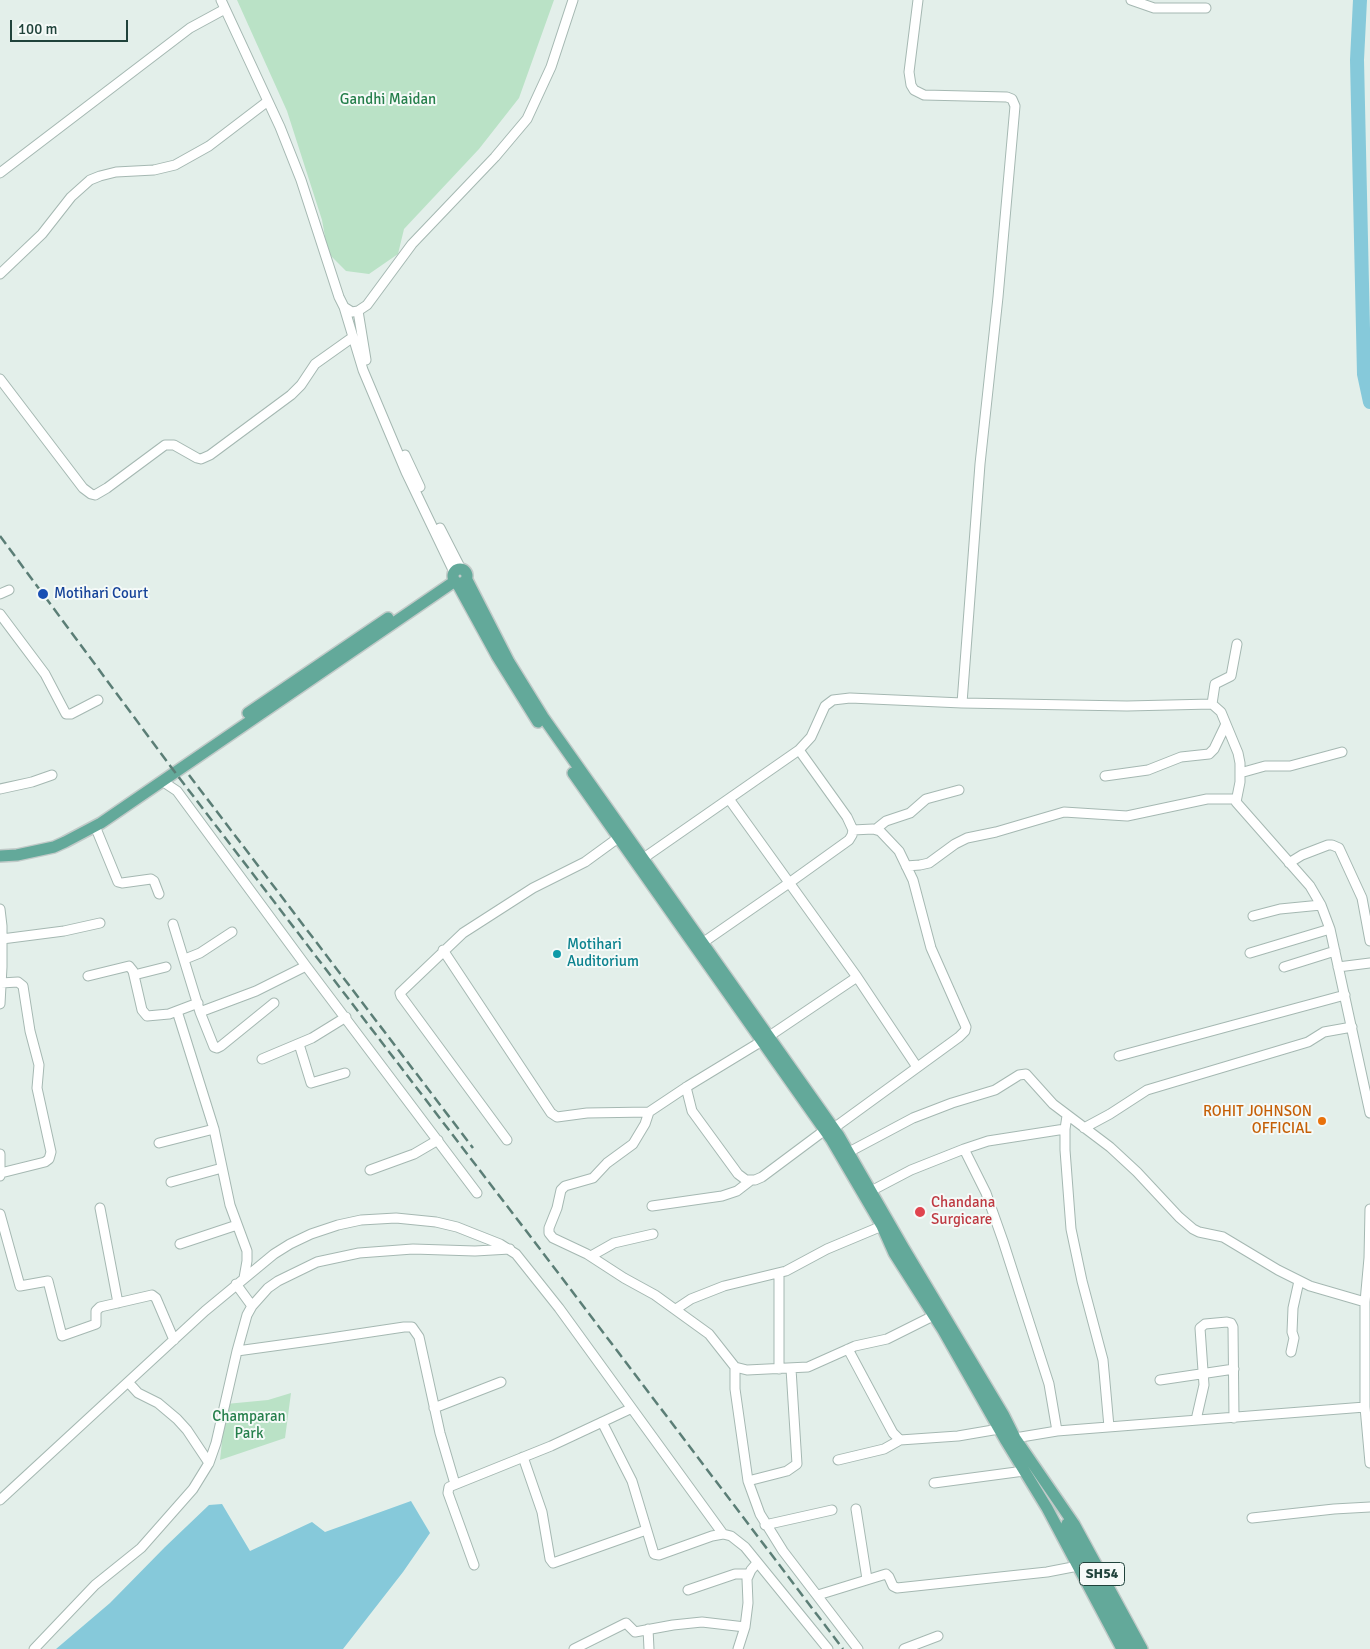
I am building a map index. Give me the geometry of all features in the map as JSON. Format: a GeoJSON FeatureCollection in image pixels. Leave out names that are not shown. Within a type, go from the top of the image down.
{"type":"FeatureCollection","features":[{"type":"Feature","properties":{"kind":"main road"},"geometry":{"type":"LineString","coordinates":[[0,856],[17,855],[54,847],[95,826],[458,577]]}},
{"type":"Feature","properties":{"kind":"main road"},"geometry":{"type":"LineString","coordinates":[[458,577],[510,679],[618,838],[640,861]]}},
{"type":"Feature","properties":{"kind":"main road"},"geometry":{"type":"LineString","coordinates":[[0,848],[22,846],[55,839],[94,819],[318,665],[458,577]]}},
{"type":"Feature","properties":{"kind":"main road"},"geometry":{"type":"LineString","coordinates":[[458,577],[544,717],[640,861],[829,1129],[882,1226],[894,1253],[934,1316],[1024,1471],[1047,1508],[1068,1529]]}},
{"type":"Feature","properties":{"kind":"main road"},"geometry":{"type":"LineString","coordinates":[[829,1129],[849,1152],[902,1247],[1016,1438],[1058,1501],[1068,1529],[1132,1649]]}},
{"type":"Feature","properties":{"kind":"main road","name":"SH54"},"geometry":{"type":"LineString","coordinates":[[1058,1501],[1088,1548],[1142,1649]]}},
{"type":"Feature","properties":{"kind":"main road","name":"SH54"},"geometry":{"type":"LineString","coordinates":[[1047,1508],[1122,1649]]}},
{"type":"Feature","properties":{"kind":"street"},"geometry":{"type":"LineString","coordinates":[[221,0],[280,127],[301,180],[363,370],[389,433],[458,577]]}},
{"type":"Feature","properties":{"kind":"street"},"geometry":{"type":"LineString","coordinates":[[344,307],[352,312],[358,311],[367,305],[412,244],[495,157],[527,119],[551,67],[573,0]]}},
{"type":"Feature","properties":{"kind":"street"},"geometry":{"type":"LineString","coordinates":[[918,0],[910,72],[911,85],[914,90],[924,94],[1010,98],[1014,101],[1015,106],[998,297],[978,482],[962,703]]}},
{"type":"Feature","properties":{"kind":"street"},"geometry":{"type":"LineString","coordinates":[[1131,0],[1154,8],[1206,8]]}},
{"type":"Feature","properties":{"kind":"street"},"geometry":{"type":"LineString","coordinates":[[0,173],[190,28],[226,9]]}},
{"type":"Feature","properties":{"kind":"street"},"geometry":{"type":"LineString","coordinates":[[0,274],[42,234],[71,197],[90,180],[116,172],[154,170],[175,165],[209,146],[268,101]]}},
{"type":"Feature","properties":{"kind":"street"},"geometry":{"type":"LineString","coordinates":[[358,311],[365,359],[382,404],[436,521],[458,577]]}},
{"type":"Feature","properties":{"kind":"street"},"geometry":{"type":"LineString","coordinates":[[0,379],[83,488],[95,495],[165,445],[174,445],[201,459],[210,456],[291,395],[301,385],[315,364],[353,337]]}},
{"type":"Feature","properties":{"kind":"street"},"geometry":{"type":"LineString","coordinates":[[0,594],[9,590]]}},
{"type":"Feature","properties":{"kind":"street"},"geometry":{"type":"LineString","coordinates":[[0,614],[45,674],[66,714],[71,714],[98,700]]}},
{"type":"Feature","properties":{"kind":"street"},"geometry":{"type":"LineString","coordinates":[[1212,704],[1214,686],[1231,676],[1237,644]]}},
{"type":"Feature","properties":{"kind":"street"},"geometry":{"type":"LineString","coordinates":[[640,861],[799,750],[811,737],[825,706],[833,700],[850,698],[962,703],[1126,706],[1212,704],[1221,712],[1238,754],[1240,773],[1236,799],[1238,805],[1310,886],[1321,905],[1330,929],[1370,1113]]}},
{"type":"Feature","properties":{"kind":"street"},"geometry":{"type":"LineString","coordinates":[[1105,776],[1139,772],[1157,768],[1181,757],[1209,754],[1214,749],[1226,724]]}},
{"type":"Feature","properties":{"kind":"street"},"geometry":{"type":"LineString","coordinates":[[700,945],[849,840],[852,835],[853,830],[847,817],[799,750]]}},
{"type":"Feature","properties":{"kind":"street"},"geometry":{"type":"LineString","coordinates":[[1240,773],[1265,766],[1290,766],[1342,752]]}},
{"type":"Feature","properties":{"kind":"street"},"geometry":{"type":"LineString","coordinates":[[0,789],[32,782],[52,775]]}},
{"type":"Feature","properties":{"kind":"street"},"geometry":{"type":"LineString","coordinates":[[162,781],[177,791],[477,1193]]}},
{"type":"Feature","properties":{"kind":"street"},"geometry":{"type":"LineString","coordinates":[[853,830],[876,829],[886,822],[910,813],[926,799],[959,790]]}},
{"type":"Feature","properties":{"kind":"street"},"geometry":{"type":"LineString","coordinates":[[906,866],[929,862],[967,838],[1064,812],[1127,816],[1207,798],[1236,799]]}},
{"type":"Feature","properties":{"kind":"street"},"geometry":{"type":"LineString","coordinates":[[729,799],[857,977],[917,1067]]}},
{"type":"Feature","properties":{"kind":"street"},"geometry":{"type":"LineString","coordinates":[[95,826],[118,882],[151,879],[159,894]]}},
{"type":"Feature","properties":{"kind":"street"},"geometry":{"type":"LineString","coordinates":[[652,1206],[722,1196],[737,1191],[750,1181],[762,1177],[965,1031],[966,1027],[931,948],[913,880],[894,845],[876,829]]}},
{"type":"Feature","properties":{"kind":"street"},"geometry":{"type":"LineString","coordinates":[[507,1140],[400,994],[401,991],[463,933],[533,888],[584,862],[618,838]]}},
{"type":"Feature","properties":{"kind":"street"},"geometry":{"type":"LineString","coordinates":[[1289,863],[1302,855],[1328,845],[1338,848],[1362,898],[1370,940]]}},
{"type":"Feature","properties":{"kind":"street"},"geometry":{"type":"LineString","coordinates":[[1253,916],[1280,909],[1321,905]]}},
{"type":"Feature","properties":{"kind":"street"},"geometry":{"type":"LineString","coordinates":[[0,909],[0,1004]]}},
{"type":"Feature","properties":{"kind":"street"},"geometry":{"type":"LineString","coordinates":[[1,942],[100,923]]}},
{"type":"Feature","properties":{"kind":"street"},"geometry":{"type":"LineString","coordinates":[[173,924],[212,1044],[217,1048],[274,1003]]}},
{"type":"Feature","properties":{"kind":"street"},"geometry":{"type":"LineString","coordinates":[[1250,953],[1330,929]]}},
{"type":"Feature","properties":{"kind":"street"},"geometry":{"type":"LineString","coordinates":[[185,959],[200,953],[232,932]]}},
{"type":"Feature","properties":{"kind":"street"},"geometry":{"type":"LineString","coordinates":[[443,950],[552,1115],[557,1117],[588,1113],[649,1112],[766,1038],[857,977]]}},
{"type":"Feature","properties":{"kind":"street"},"geometry":{"type":"LineString","coordinates":[[1284,967],[1335,951]]}},
{"type":"Feature","properties":{"kind":"street"},"geometry":{"type":"LineString","coordinates":[[1338,967],[1370,963]]}},
{"type":"Feature","properties":{"kind":"street"},"geometry":{"type":"LineString","coordinates":[[88,976],[127,966],[132,969],[142,1010],[150,1016],[199,1007],[250,994],[306,966]]}},
{"type":"Feature","properties":{"kind":"street"},"geometry":{"type":"LineString","coordinates":[[134,975],[166,967]]}},
{"type":"Feature","properties":{"kind":"street"},"geometry":{"type":"LineString","coordinates":[[0,1173],[45,1162],[49,1159],[51,1152],[37,1088],[39,1065],[30,1031],[23,986],[20,982],[1,983]]}},
{"type":"Feature","properties":{"kind":"street"},"geometry":{"type":"LineString","coordinates":[[1120,1056],[1345,995]]}},
{"type":"Feature","properties":{"kind":"street"},"geometry":{"type":"LineString","coordinates":[[177,1011],[214,1129],[230,1205],[248,1256],[244,1278]]}},
{"type":"Feature","properties":{"kind":"street"},"geometry":{"type":"LineString","coordinates":[[262,1059],[322,1033],[346,1017]]}},
{"type":"Feature","properties":{"kind":"street"},"geometry":{"type":"LineString","coordinates":[[1084,1128],[1147,1090],[1308,1042],[1324,1032],[1352,1027]]}},
{"type":"Feature","properties":{"kind":"street"},"geometry":{"type":"LineString","coordinates":[[298,1044],[311,1083],[345,1073]]}},
{"type":"Feature","properties":{"kind":"street"},"geometry":{"type":"LineString","coordinates":[[849,1152],[913,1118],[952,1103],[995,1090],[1022,1074],[1028,1076],[1053,1104],[1067,1116],[1110,1147],[1186,1223],[1199,1232],[1223,1237],[1299,1281],[1322,1290],[1365,1302]]}},
{"type":"Feature","properties":{"kind":"street"},"geometry":{"type":"LineString","coordinates":[[686,1087],[689,1106],[700,1123],[738,1174],[750,1181]]}},
{"type":"Feature","properties":{"kind":"street"},"geometry":{"type":"LineString","coordinates":[[649,1112],[646,1124],[633,1144],[607,1163],[594,1178],[565,1186],[561,1190],[557,1208],[549,1228],[550,1233],[556,1240],[591,1256],[676,1309],[709,1334],[735,1367],[747,1370],[808,1367],[848,1349],[887,1338],[934,1316]]}},
{"type":"Feature","properties":{"kind":"street"},"geometry":{"type":"LineString","coordinates":[[1067,1116],[1065,1150],[1071,1229],[1082,1281],[1103,1360],[1109,1426]]}},
{"type":"Feature","properties":{"kind":"street"},"geometry":{"type":"LineString","coordinates":[[159,1143],[214,1129]]}},
{"type":"Feature","properties":{"kind":"street"},"geometry":{"type":"LineString","coordinates":[[871,1190],[919,1166],[964,1148],[988,1141],[1065,1129]]}},
{"type":"Feature","properties":{"kind":"street"},"geometry":{"type":"LineString","coordinates":[[370,1170],[414,1154],[438,1140]]}},
{"type":"Feature","properties":{"kind":"street"},"geometry":{"type":"LineString","coordinates":[[964,1148],[986,1193],[1003,1241],[1049,1384],[1057,1431]]}},
{"type":"Feature","properties":{"kind":"street"},"geometry":{"type":"LineString","coordinates":[[0,1154],[0,1177]]}},
{"type":"Feature","properties":{"kind":"street"},"geometry":{"type":"LineString","coordinates":[[171,1182],[222,1168]]}},
{"type":"Feature","properties":{"kind":"street"},"geometry":{"type":"LineString","coordinates":[[100,1208],[118,1303]]}},
{"type":"Feature","properties":{"kind":"street"},"geometry":{"type":"LineString","coordinates":[[1370,1209],[1365,1302],[1365,1407],[1370,1463]]}},
{"type":"Feature","properties":{"kind":"street"},"geometry":{"type":"LineString","coordinates":[[0,1214],[20,1286],[48,1280],[62,1336],[95,1324],[97,1322],[97,1309],[150,1295],[154,1296],[174,1340]]}},
{"type":"Feature","properties":{"kind":"street"},"geometry":{"type":"LineString","coordinates":[[0,1500],[236,1284],[274,1254],[290,1244],[338,1225],[361,1220],[396,1218],[436,1222],[470,1232],[510,1250],[521,1260],[723,1534],[738,1540],[828,1649]]}},
{"type":"Feature","properties":{"kind":"street"},"geometry":{"type":"LineString","coordinates":[[180,1244],[237,1225]]}},
{"type":"Feature","properties":{"kind":"street"},"geometry":{"type":"LineString","coordinates":[[676,1309],[691,1300],[724,1286],[779,1274],[827,1249],[882,1226]]}},
{"type":"Feature","properties":{"kind":"street"},"geometry":{"type":"LineString","coordinates":[[591,1256],[614,1242],[653,1234]]}},
{"type":"Feature","properties":{"kind":"street"},"geometry":{"type":"LineString","coordinates":[[34,1649],[95,1585],[141,1548],[193,1489],[209,1463],[216,1442],[247,1315],[252,1306],[268,1288],[317,1262],[337,1256],[413,1249],[510,1250]]}},
{"type":"Feature","properties":{"kind":"street"},"geometry":{"type":"LineString","coordinates":[[779,1274],[779,1369]]}},
{"type":"Feature","properties":{"kind":"street"},"geometry":{"type":"LineString","coordinates":[[1291,1352],[1294,1338],[1292,1332],[1293,1308],[1299,1281]]}},
{"type":"Feature","properties":{"kind":"street"},"geometry":{"type":"LineString","coordinates":[[236,1284],[252,1306]]}},
{"type":"Feature","properties":{"kind":"street"},"geometry":{"type":"LineString","coordinates":[[1196,1420],[1203,1392],[1204,1373],[1200,1328],[1205,1324],[1229,1322],[1233,1325],[1234,1418]]}},
{"type":"Feature","properties":{"kind":"street"},"geometry":{"type":"LineString","coordinates":[[237,1351],[324,1340],[404,1326],[412,1327],[419,1337],[434,1408],[454,1484]]}},
{"type":"Feature","properties":{"kind":"street"},"geometry":{"type":"LineString","coordinates":[[848,1349],[893,1433],[900,1440]]}},
{"type":"Feature","properties":{"kind":"street"},"geometry":{"type":"LineString","coordinates":[[735,1367],[735,1389],[748,1481],[765,1525],[858,1649]]}},
{"type":"Feature","properties":{"kind":"street"},"geometry":{"type":"LineString","coordinates":[[748,1481],[787,1471],[797,1464],[791,1369]]}},
{"type":"Feature","properties":{"kind":"street"},"geometry":{"type":"LineString","coordinates":[[1160,1380],[1234,1370]]}},
{"type":"Feature","properties":{"kind":"street"},"geometry":{"type":"LineString","coordinates":[[128,1382],[138,1393],[162,1406],[181,1423],[209,1463]]}},
{"type":"Feature","properties":{"kind":"street"},"geometry":{"type":"LineString","coordinates":[[434,1408],[501,1382]]}},
{"type":"Feature","properties":{"kind":"street"},"geometry":{"type":"LineString","coordinates":[[1016,1438],[1057,1431],[1109,1426],[1365,1407]]}},
{"type":"Feature","properties":{"kind":"street"},"geometry":{"type":"LineString","coordinates":[[474,1565],[448,1489],[454,1484],[523,1457],[630,1409]]}},
{"type":"Feature","properties":{"kind":"street"},"geometry":{"type":"LineString","coordinates":[[602,1422],[632,1481],[653,1552],[656,1555],[723,1534]]}},
{"type":"Feature","properties":{"kind":"street"},"geometry":{"type":"LineString","coordinates":[[838,1460],[884,1449],[900,1440],[958,1436],[999,1429]]}},
{"type":"Feature","properties":{"kind":"street"},"geometry":{"type":"LineString","coordinates":[[523,1457],[542,1512],[552,1562],[556,1563],[646,1530]]}},
{"type":"Feature","properties":{"kind":"street"},"geometry":{"type":"LineString","coordinates":[[934,1483],[1024,1471]]}},
{"type":"Feature","properties":{"kind":"street"},"geometry":{"type":"LineString","coordinates":[[1252,1518],[1370,1507]]}},
{"type":"Feature","properties":{"kind":"street"},"geometry":{"type":"LineString","coordinates":[[856,1509],[867,1579]]}},
{"type":"Feature","properties":{"kind":"street"},"geometry":{"type":"LineString","coordinates":[[765,1525],[832,1510]]}},
{"type":"Feature","properties":{"kind":"street"},"geometry":{"type":"LineString","coordinates":[[738,1649],[745,1627],[749,1574],[757,1563]]}},
{"type":"Feature","properties":{"kind":"street"},"geometry":{"type":"LineString","coordinates":[[818,1596],[886,1574],[893,1586],[897,1588],[1047,1572],[1078,1566]]}},
{"type":"Feature","properties":{"kind":"street"},"geometry":{"type":"LineString","coordinates":[[688,1590],[735,1574],[749,1574]]}},
{"type":"Feature","properties":{"kind":"street"},"geometry":{"type":"LineString","coordinates":[[574,1649],[626,1623],[634,1632],[702,1622],[745,1627]]}},
{"type":"Feature","properties":{"kind":"street"},"geometry":{"type":"LineString","coordinates":[[648,1629],[649,1649]]}},
{"type":"Feature","properties":{"kind":"street"},"geometry":{"type":"LineString","coordinates":[[904,1649],[938,1636]]}},
{"type":"Feature","properties":{"kind":"green space","name":"Gandhi Maidan"},"geometry":{"type":"Polygon","coordinates":[[[237,0],[554,0],[519,98],[479,149],[404,229],[398,254],[369,274],[346,271],[328,253],[322,220],[287,111],[237,0]]]}},
{"type":"Feature","properties":{"kind":"green space","name":"Champaran Park"},"geometry":{"type":"Polygon","coordinates":[[[291,1393],[285,1438],[220,1460],[226,1404],[268,1400],[291,1393]]]}},
{"type":"Feature","properties":{"kind":"water"},"geometry":{"type":"Polygon","coordinates":[[[411,1501],[430,1533],[403,1572],[343,1649],[56,1649],[110,1603],[209,1505],[222,1504],[250,1551],[312,1522],[325,1532],[411,1501]]]}},
{"type":"Feature","properties":{"kind":"waterway"},"geometry":{"type":"LineString","coordinates":[[1360,0],[1357,60],[1364,374],[1370,402]]}},
{"type":"Feature","properties":{"kind":"railway"},"geometry":{"type":"LineString","coordinates":[[0,536],[171,767],[843,1649]]}},
{"type":"Feature","properties":{"kind":"railway"},"geometry":{"type":"LineString","coordinates":[[189,775],[473,1148]]}},
{"type":"Feature","properties":{"kind":"place","name":"Motihari Court"},"geometry":{"type":"Point","coordinates":[43,594]}},
{"type":"Feature","properties":{"kind":"place","name":"Motihari Auditorium"},"geometry":{"type":"Point","coordinates":[557,954]}},
{"type":"Feature","properties":{"kind":"place","name":"ROHIT JOHNSON OFFICIAL"},"geometry":{"type":"Point","coordinates":[1322,1121]}},
{"type":"Feature","properties":{"kind":"place","name":"Chandana Surgicare"},"geometry":{"type":"Point","coordinates":[920,1212]}}]}
